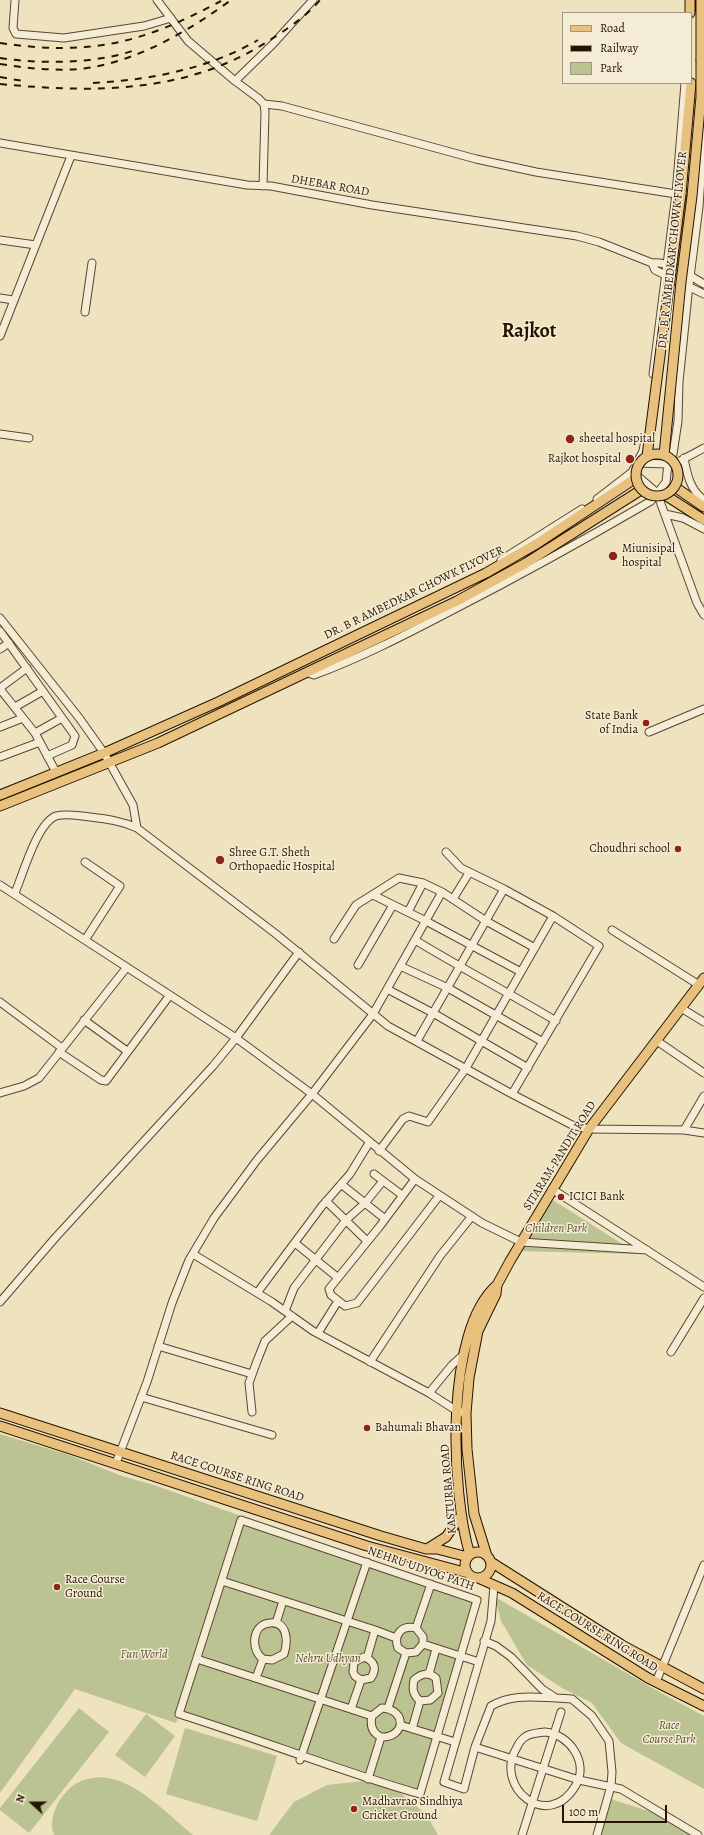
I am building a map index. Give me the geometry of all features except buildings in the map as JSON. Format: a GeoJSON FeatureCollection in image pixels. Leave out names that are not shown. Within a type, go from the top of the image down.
{"type":"FeatureCollection","features":[{"type":"Feature","properties":{"kind":"main road"},"geometry":{"type":"LineString","coordinates":[[690,0],[690,12]]}},
{"type":"Feature","properties":{"kind":"main road","name":"DR. B R AMBEDKAR CHOWK FLYOVER"},"geometry":{"type":"LineString","coordinates":[[664,455],[681,282],[692,196],[701,97],[701,0]]}},
{"type":"Feature","properties":{"kind":"main road","name":"DR. B R AMBEDKAR CHOWK FLYOVER"},"geometry":{"type":"LineString","coordinates":[[0,794],[104,753],[303,661],[486,573],[538,543],[634,475],[638,465],[647,456],[681,194],[690,84]]}},
{"type":"Feature","properties":{"kind":"main road"},"geometry":{"type":"LineString","coordinates":[[634,475],[641,490],[652,496],[661,494],[675,487],[678,481],[678,469],[670,458],[664,455],[654,454],[647,456]]}},
{"type":"Feature","properties":{"kind":"main road"},"geometry":{"type":"LineString","coordinates":[[675,487],[704,507]]}},
{"type":"Feature","properties":{"kind":"main road","name":"DR. B R AMBEDKAR CHOWK FLYOVER"},"geometry":{"type":"LineString","coordinates":[[0,806],[158,743],[310,672],[492,583],[641,490]]}},
{"type":"Feature","properties":{"kind":"main road"},"geometry":{"type":"LineString","coordinates":[[661,494],[704,520]]}},
{"type":"Feature","properties":{"kind":"main road","name":"SITARAM-PANDIT ROAD"},"geometry":{"type":"LineString","coordinates":[[489,1559],[474,1514],[467,1449],[461,1412],[478,1331],[496,1294],[497,1285],[552,1189],[589,1129],[701,981]]}},
{"type":"Feature","properties":{"kind":"main road","name":"KASTURBA ROAD"},"geometry":{"type":"LineString","coordinates":[[469,1556],[461,1516],[457,1474],[463,1356],[467,1340],[481,1308],[490,1291],[497,1285]]}},
{"type":"Feature","properties":{"kind":"main road","name":"RACE COURSE RING ROAD"},"geometry":{"type":"LineString","coordinates":[[0,1413],[426,1549],[437,1549],[469,1556]]}},
{"type":"Feature","properties":{"kind":"main road","name":"RACE COURSE RING ROAD"},"geometry":{"type":"LineString","coordinates":[[0,1426],[354,1542],[468,1573]]}},
{"type":"Feature","properties":{"kind":"main road"},"geometry":{"type":"LineString","coordinates":[[426,1549],[446,1537],[461,1516]]}},
{"type":"Feature","properties":{"kind":"main road"},"geometry":{"type":"LineString","coordinates":[[477,1552],[489,1559],[490,1570],[488,1574],[478,1578],[468,1573],[465,1566],[469,1556],[477,1552]]}},
{"type":"Feature","properties":{"kind":"main road","name":"RACE COURSE RING ROAD"},"geometry":{"type":"LineString","coordinates":[[489,1559],[622,1645],[704,1689]]}},
{"type":"Feature","properties":{"kind":"main road","name":"RACE COURSE RING ROAD"},"geometry":{"type":"LineString","coordinates":[[478,1578],[512,1593],[656,1682],[704,1706]]}},
{"type":"Feature","properties":{"kind":"street"},"geometry":{"type":"LineString","coordinates":[[15,0],[13,28],[16,34],[64,38],[144,26],[170,18]]}},
{"type":"Feature","properties":{"kind":"street"},"geometry":{"type":"LineString","coordinates":[[157,0],[188,41],[264,104],[266,112],[263,186]]}},
{"type":"Feature","properties":{"kind":"street"},"geometry":{"type":"LineString","coordinates":[[235,81],[273,44],[313,0]]}},
{"type":"Feature","properties":{"kind":"street"},"geometry":{"type":"LineString","coordinates":[[685,84],[676,194],[644,447],[635,463],[634,475],[661,494],[665,514],[697,603],[704,615]]}},
{"type":"Feature","properties":{"kind":"street"},"geometry":{"type":"LineString","coordinates":[[264,104],[282,106],[498,164],[536,172],[676,194]]}},
{"type":"Feature","properties":{"kind":"street"},"geometry":{"type":"LineString","coordinates":[[310,672],[314,675],[332,668],[414,630],[497,588],[661,494],[666,482],[668,464],[673,454],[678,421],[679,382],[699,207],[704,131]]}},
{"type":"Feature","properties":{"kind":"street","name":"DHEBAR ROAD"},"geometry":{"type":"LineString","coordinates":[[0,143],[247,185],[263,186],[372,205],[577,236],[599,242],[652,264],[655,270],[704,294]]}},
{"type":"Feature","properties":{"kind":"street"},"geometry":{"type":"LineString","coordinates":[[0,336],[71,156]]}},
{"type":"Feature","properties":{"kind":"street"},"geometry":{"type":"LineString","coordinates":[[0,240],[36,245]]}},
{"type":"Feature","properties":{"kind":"street"},"geometry":{"type":"LineString","coordinates":[[85,312],[92,262]]}},
{"type":"Feature","properties":{"kind":"street","name":"DHEBAR ROAD"},"geometry":{"type":"LineString","coordinates":[[652,264],[658,262],[704,284]]}},
{"type":"Feature","properties":{"kind":"street"},"geometry":{"type":"LineString","coordinates":[[0,298],[13,300]]}},
{"type":"Feature","properties":{"kind":"street"},"geometry":{"type":"LineString","coordinates":[[0,434],[29,438]]}},
{"type":"Feature","properties":{"kind":"street"},"geometry":{"type":"LineString","coordinates":[[635,463],[668,464],[704,448]]}},
{"type":"Feature","properties":{"kind":"street"},"geometry":{"type":"LineString","coordinates":[[684,458],[690,483],[699,496],[704,500]]}},
{"type":"Feature","properties":{"kind":"street"},"geometry":{"type":"LineString","coordinates":[[665,514],[683,518],[704,529]]}},
{"type":"Feature","properties":{"kind":"street"},"geometry":{"type":"LineString","coordinates":[[0,618],[80,719],[104,753],[133,805],[137,828]]}},
{"type":"Feature","properties":{"kind":"street"},"geometry":{"type":"LineString","coordinates":[[0,631],[75,736],[72,745],[47,756]]}},
{"type":"Feature","properties":{"kind":"street"},"geometry":{"type":"LineString","coordinates":[[0,649],[9,643]]}},
{"type":"Feature","properties":{"kind":"street"},"geometry":{"type":"LineString","coordinates":[[27,668],[0,688],[35,734],[56,772]]}},
{"type":"Feature","properties":{"kind":"street"},"geometry":{"type":"LineString","coordinates":[[15,707],[44,691]]}},
{"type":"Feature","properties":{"kind":"street"},"geometry":{"type":"LineString","coordinates":[[650,732],[704,709]]}},
{"type":"Feature","properties":{"kind":"street"},"geometry":{"type":"LineString","coordinates":[[0,727],[23,718]]}},
{"type":"Feature","properties":{"kind":"street"},"geometry":{"type":"LineString","coordinates":[[35,734],[62,718]]}},
{"type":"Feature","properties":{"kind":"street"},"geometry":{"type":"LineString","coordinates":[[0,757],[40,742]]}},
{"type":"Feature","properties":{"kind":"street"},"geometry":{"type":"LineString","coordinates":[[15,893],[42,829],[50,819],[58,816],[71,815],[125,822],[137,828],[299,952],[388,1026],[512,1094],[572,1124],[589,1129],[684,1130],[704,1133]]}},
{"type":"Feature","properties":{"kind":"street"},"geometry":{"type":"LineString","coordinates":[[446,852],[461,868],[469,873],[504,889],[553,916],[599,946],[512,1094]]}},
{"type":"Feature","properties":{"kind":"street"},"geometry":{"type":"LineString","coordinates":[[85,940],[120,886],[86,862]]}},
{"type":"Feature","properties":{"kind":"street"},"geometry":{"type":"LineString","coordinates":[[453,899],[469,873]]}},
{"type":"Feature","properties":{"kind":"street"},"geometry":{"type":"LineString","coordinates":[[334,939],[356,905],[399,878],[423,883],[442,892],[486,921],[534,948]]}},
{"type":"Feature","properties":{"kind":"street"},"geometry":{"type":"LineString","coordinates":[[408,912],[423,883]]}},
{"type":"Feature","properties":{"kind":"street"},"geometry":{"type":"LineString","coordinates":[[0,885],[15,893],[236,1038],[312,1094],[369,1143],[415,1179],[439,1196],[494,1230],[521,1242],[647,1250]]}},
{"type":"Feature","properties":{"kind":"street"},"geometry":{"type":"LineString","coordinates":[[417,1042],[504,889]]}},
{"type":"Feature","properties":{"kind":"street"},"geometry":{"type":"LineString","coordinates":[[116,1463],[141,1397],[172,1303],[193,1254],[214,1218],[373,1014],[442,892]]}},
{"type":"Feature","properties":{"kind":"street"},"geometry":{"type":"LineString","coordinates":[[373,895],[426,921],[521,972]]}},
{"type":"Feature","properties":{"kind":"street"},"geometry":{"type":"LineString","coordinates":[[358,965],[393,904]]}},
{"type":"Feature","properties":{"kind":"street"},"geometry":{"type":"LineString","coordinates":[[379,1151],[403,1119],[409,1116],[428,1122],[466,1068],[553,916]]}},
{"type":"Feature","properties":{"kind":"street"},"geometry":{"type":"LineString","coordinates":[[612,930],[701,981]]}},
{"type":"Feature","properties":{"kind":"street"},"geometry":{"type":"LineString","coordinates":[[415,940],[556,1021]]}},
{"type":"Feature","properties":{"kind":"street"},"geometry":{"type":"LineString","coordinates":[[0,1302],[65,1228],[178,1106],[236,1038],[299,952]]}},
{"type":"Feature","properties":{"kind":"street"},"geometry":{"type":"LineString","coordinates":[[400,966],[448,988],[543,1042]]}},
{"type":"Feature","properties":{"kind":"street"},"geometry":{"type":"LineString","coordinates":[[0,1093],[32,1083],[39,1078],[127,967]]}},
{"type":"Feature","properties":{"kind":"street"},"geometry":{"type":"LineString","coordinates":[[387,990],[482,1040],[528,1068]]}},
{"type":"Feature","properties":{"kind":"street"},"geometry":{"type":"LineString","coordinates":[[0,1002],[60,1050],[101,1080],[106,1081],[170,995]]}},
{"type":"Feature","properties":{"kind":"street"},"geometry":{"type":"LineString","coordinates":[[681,1008],[704,1022]]}},
{"type":"Feature","properties":{"kind":"street"},"geometry":{"type":"LineString","coordinates":[[84,1020],[127,1051]]}},
{"type":"Feature","properties":{"kind":"street"},"geometry":{"type":"LineString","coordinates":[[657,1040],[704,1073]]}},
{"type":"Feature","properties":{"kind":"street"},"geometry":{"type":"LineString","coordinates":[[684,1130],[704,1096]]}},
{"type":"Feature","properties":{"kind":"street"},"geometry":{"type":"LineString","coordinates":[[257,1293],[326,1201],[350,1174],[369,1143]]}},
{"type":"Feature","properties":{"kind":"street"},"geometry":{"type":"LineString","coordinates":[[374,1174],[402,1195]]}},
{"type":"Feature","properties":{"kind":"street"},"geometry":{"type":"LineString","coordinates":[[415,1179],[329,1289],[331,1296],[345,1306],[357,1303],[439,1196]]}},
{"type":"Feature","properties":{"kind":"street"},"geometry":{"type":"LineString","coordinates":[[285,1311],[294,1288],[346,1220],[365,1203],[383,1181]]}},
{"type":"Feature","properties":{"kind":"street"},"geometry":{"type":"LineString","coordinates":[[341,1184],[385,1219]]}},
{"type":"Feature","properties":{"kind":"street"},"geometry":{"type":"LineString","coordinates":[[552,1189],[704,1287]]}},
{"type":"Feature","properties":{"kind":"street"},"geometry":{"type":"LineString","coordinates":[[326,1201],[367,1241]]}},
{"type":"Feature","properties":{"kind":"street"},"geometry":{"type":"LineString","coordinates":[[370,1362],[440,1256],[472,1216]]}},
{"type":"Feature","properties":{"kind":"street"},"geometry":{"type":"LineString","coordinates":[[295,1243],[337,1277]]}},
{"type":"Feature","properties":{"kind":"street"},"geometry":{"type":"LineString","coordinates":[[193,1254],[257,1293],[318,1334],[429,1393],[461,1412]]}},
{"type":"Feature","properties":{"kind":"street"},"geometry":{"type":"LineString","coordinates":[[671,1352],[704,1298]]}},
{"type":"Feature","properties":{"kind":"street"},"geometry":{"type":"LineString","coordinates":[[318,1334],[338,1301]]}},
{"type":"Feature","properties":{"kind":"street"},"geometry":{"type":"LineString","coordinates":[[252,1412],[249,1383],[252,1374],[266,1341],[292,1316]]}},
{"type":"Feature","properties":{"kind":"street"},"geometry":{"type":"LineString","coordinates":[[158,1346],[252,1374]]}},
{"type":"Feature","properties":{"kind":"street"},"geometry":{"type":"LineString","coordinates":[[429,1393],[452,1365],[463,1356]]}},
{"type":"Feature","properties":{"kind":"street"},"geometry":{"type":"LineString","coordinates":[[141,1397],[272,1436]]}},
{"type":"Feature","properties":{"kind":"street","name":"NEHRU UDYOG PATH"},"geometry":{"type":"LineString","coordinates":[[241,1520],[477,1600],[420,1794],[301,1757],[179,1714],[222,1581],[241,1520]]}},
{"type":"Feature","properties":{"kind":"street"},"geometry":{"type":"LineString","coordinates":[[301,1757],[367,1562]]}},
{"type":"Feature","properties":{"kind":"street"},"geometry":{"type":"LineString","coordinates":[[656,1682],[704,1565]]}},
{"type":"Feature","properties":{"kind":"street"},"geometry":{"type":"LineString","coordinates":[[222,1581],[348,1620],[396,1638]]}},
{"type":"Feature","properties":{"kind":"street"},"geometry":{"type":"LineString","coordinates":[[416,1628],[431,1584]]}},
{"type":"Feature","properties":{"kind":"street"},"geometry":{"type":"LineString","coordinates":[[494,1586],[490,1621],[444,1782],[464,1789],[475,1747],[491,1706],[499,1701],[510,1698],[532,1696],[572,1699],[592,1716],[609,1741],[612,1772],[611,1786],[597,1835]]}},
{"type":"Feature","properties":{"kind":"street"},"geometry":{"type":"LineString","coordinates":[[276,1623],[284,1601]]}},
{"type":"Feature","properties":{"kind":"street"},"geometry":{"type":"LineString","coordinates":[[269,1622],[276,1623],[283,1628],[287,1637],[287,1645],[284,1654],[272,1660],[263,1659],[257,1654],[254,1647],[254,1638],[263,1626],[269,1622]]}},
{"type":"Feature","properties":{"kind":"street"},"geometry":{"type":"LineString","coordinates":[[416,1628],[404,1628],[399,1631],[396,1638],[398,1648],[406,1653],[416,1652],[424,1644]]}},
{"type":"Feature","properties":{"kind":"street"},"geometry":{"type":"LineString","coordinates":[[416,1628],[423,1637],[424,1644]]}},
{"type":"Feature","properties":{"kind":"street"},"geometry":{"type":"LineString","coordinates":[[367,1658],[375,1630]]}},
{"type":"Feature","properties":{"kind":"street"},"geometry":{"type":"LineString","coordinates":[[484,1641],[496,1646],[511,1657],[542,1689],[556,1698]]}},
{"type":"Feature","properties":{"kind":"street"},"geometry":{"type":"LineString","coordinates":[[424,1644],[478,1662]]}},
{"type":"Feature","properties":{"kind":"street"},"geometry":{"type":"LineString","coordinates":[[429,1674],[436,1649]]}},
{"type":"Feature","properties":{"kind":"street"},"geometry":{"type":"LineString","coordinates":[[388,1708],[406,1653]]}},
{"type":"Feature","properties":{"kind":"street"},"geometry":{"type":"LineString","coordinates":[[359,1658],[367,1658],[374,1665],[375,1672],[371,1678],[362,1680],[355,1676],[353,1667],[354,1662],[359,1658]]}},
{"type":"Feature","properties":{"kind":"street"},"geometry":{"type":"LineString","coordinates":[[196,1659],[372,1716]]}},
{"type":"Feature","properties":{"kind":"street"},"geometry":{"type":"LineString","coordinates":[[256,1678],[263,1659]]}},
{"type":"Feature","properties":{"kind":"street"},"geometry":{"type":"LineString","coordinates":[[429,1674],[436,1678],[438,1693],[430,1700],[420,1701],[415,1697],[412,1686],[414,1680],[419,1675],[429,1674]]}},
{"type":"Feature","properties":{"kind":"street"},"geometry":{"type":"LineString","coordinates":[[351,1709],[362,1680]]}},
{"type":"Feature","properties":{"kind":"street"},"geometry":{"type":"LineString","coordinates":[[412,1728],[420,1701]]}},
{"type":"Feature","properties":{"kind":"street"},"geometry":{"type":"LineString","coordinates":[[382,1708],[388,1708],[396,1712],[400,1718],[400,1725],[397,1731],[391,1735],[381,1737],[374,1731],[371,1722],[372,1716],[382,1708]]}},
{"type":"Feature","properties":{"kind":"street"},"geometry":{"type":"LineString","coordinates":[[522,1835],[561,1712]]}},
{"type":"Feature","properties":{"kind":"street"},"geometry":{"type":"LineString","coordinates":[[400,1725],[455,1742]]}},
{"type":"Feature","properties":{"kind":"street"},"geometry":{"type":"LineString","coordinates":[[545,1732],[555,1732],[567,1741],[578,1756],[580,1770],[579,1780],[568,1797],[559,1803],[548,1806],[532,1804],[522,1796],[513,1781],[511,1759],[520,1742],[525,1737],[545,1732]]}},
{"type":"Feature","properties":{"kind":"street"},"geometry":{"type":"LineString","coordinates":[[368,1779],[381,1737]]}},
{"type":"Feature","properties":{"kind":"street"},"geometry":{"type":"LineString","coordinates":[[475,1747],[579,1780],[621,1789],[698,1835]]}},
{"type":"Feature","properties":{"kind":"green space","name":"Children Park"},"geometry":{"type":"Polygon","coordinates":[[[548,1197],[638,1254],[516,1251],[548,1197]]]}},
{"type":"Feature","properties":{"kind":"green space"},"geometry":{"type":"Polygon","coordinates":[[[0,1434],[69,1455],[122,1476],[154,1485],[477,1600],[420,1794],[300,1760],[178,1718],[176,1723],[75,1689],[0,1793],[0,1434]]]}},
{"type":"Feature","properties":{"kind":"green space","name":"Race Course Park"},"geometry":{"type":"Polygon","coordinates":[[[495,1597],[661,1693],[704,1716],[704,1789],[621,1743],[592,1703],[562,1688],[527,1665],[501,1621],[495,1597]]]}},
{"type":"Feature","properties":{"kind":"green space"},"geometry":{"type":"Polygon","coordinates":[[[79,1708],[109,1732],[29,1833],[0,1810],[0,1808],[79,1708]]]}},
{"type":"Feature","properties":{"kind":"green space"},"geometry":{"type":"Polygon","coordinates":[[[146,1714],[175,1736],[145,1777],[115,1755],[146,1714]]]}},
{"type":"Feature","properties":{"kind":"green space"},"geometry":{"type":"Polygon","coordinates":[[[185,1728],[277,1756],[257,1821],[166,1794],[185,1728]]]}},
{"type":"Feature","properties":{"kind":"green space"},"geometry":{"type":"Polygon","coordinates":[[[101,1777],[114,1779],[139,1791],[162,1808],[193,1835],[54,1835],[52,1821],[54,1813],[66,1792],[77,1783],[101,1777]]]}},
{"type":"Feature","properties":{"kind":"green space","name":"Madhavrao Sindhiya Cricket Ground"},"geometry":{"type":"Polygon","coordinates":[[[363,1781],[399,1792],[427,1815],[438,1835],[269,1835],[294,1802],[327,1785],[363,1781]]]}},
{"type":"Feature","properties":{"kind":"green space"},"geometry":{"type":"Polygon","coordinates":[[[604,1797],[665,1816],[697,1835],[593,1835],[604,1797]]]}},
{"type":"Feature","properties":{"kind":"railway"},"geometry":{"type":"LineString","coordinates":[[0,64],[59,70],[99,66],[140,53],[160,44],[215,12],[231,0]]}},
{"type":"Feature","properties":{"kind":"railway"},"geometry":{"type":"LineString","coordinates":[[0,84],[71,89],[140,86],[173,80],[206,71],[238,58],[290,27],[303,17],[320,0]]}},
{"type":"Feature","properties":{"kind":"railway"},"geometry":{"type":"LineString","coordinates":[[0,43],[32,47],[61,48],[88,47],[114,43],[140,37],[165,28],[221,1]]}},
{"type":"Feature","properties":{"kind":"railway"},"geometry":{"type":"LineString","coordinates":[[93,83],[157,76],[199,66],[219,59],[258,40]]}},
{"type":"Feature","properties":{"kind":"railway"},"geometry":{"type":"LineString","coordinates":[[0,58],[66,62],[84,61],[132,51]]}},
{"type":"Feature","properties":{"kind":"railway"},"geometry":{"type":"LineString","coordinates":[[0,77],[23,81]]}},
{"type":"Feature","properties":{"kind":"place","name":"sheetal hospital"},"geometry":{"type":"Point","coordinates":[570,439]}},
{"type":"Feature","properties":{"kind":"place","name":"Rajkot hospital"},"geometry":{"type":"Point","coordinates":[630,459]}},
{"type":"Feature","properties":{"kind":"place","name":"Miunisipal hospital"},"geometry":{"type":"Point","coordinates":[613,556]}},
{"type":"Feature","properties":{"kind":"place","name":"State Bank of India"},"geometry":{"type":"Point","coordinates":[646,723]}},
{"type":"Feature","properties":{"kind":"place","name":"Choudhri school"},"geometry":{"type":"Point","coordinates":[678,849]}},
{"type":"Feature","properties":{"kind":"place","name":"Shree G.T. Sheth Orthopaedic Hospital"},"geometry":{"type":"Point","coordinates":[220,860]}},
{"type":"Feature","properties":{"kind":"place","name":"ICICI Bank"},"geometry":{"type":"Point","coordinates":[561,1197]}},
{"type":"Feature","properties":{"kind":"place","name":"Bahumali Bhavan"},"geometry":{"type":"Point","coordinates":[367,1428]}},
{"type":"Feature","properties":{"kind":"place","name":"Race Course Ground"},"geometry":{"type":"Point","coordinates":[57,1587]}},
{"type":"Feature","properties":{"kind":"place","name":"Madhavrao Sindhiya Cricket Ground"},"geometry":{"type":"Point","coordinates":[354,1809]}},
{"type":"Feature","properties":{"kind":"district","name":"Rajkot"},"geometry":{"type":"Point","coordinates":[529,332]}},
{"type":"Feature","properties":{"kind":"park label","name":"Fun World"},"geometry":{"type":"Point","coordinates":[144,1655]}},
{"type":"Feature","properties":{"kind":"park label","name":"Nehru Udhyan"},"geometry":{"type":"Point","coordinates":[328,1659]}}]}
